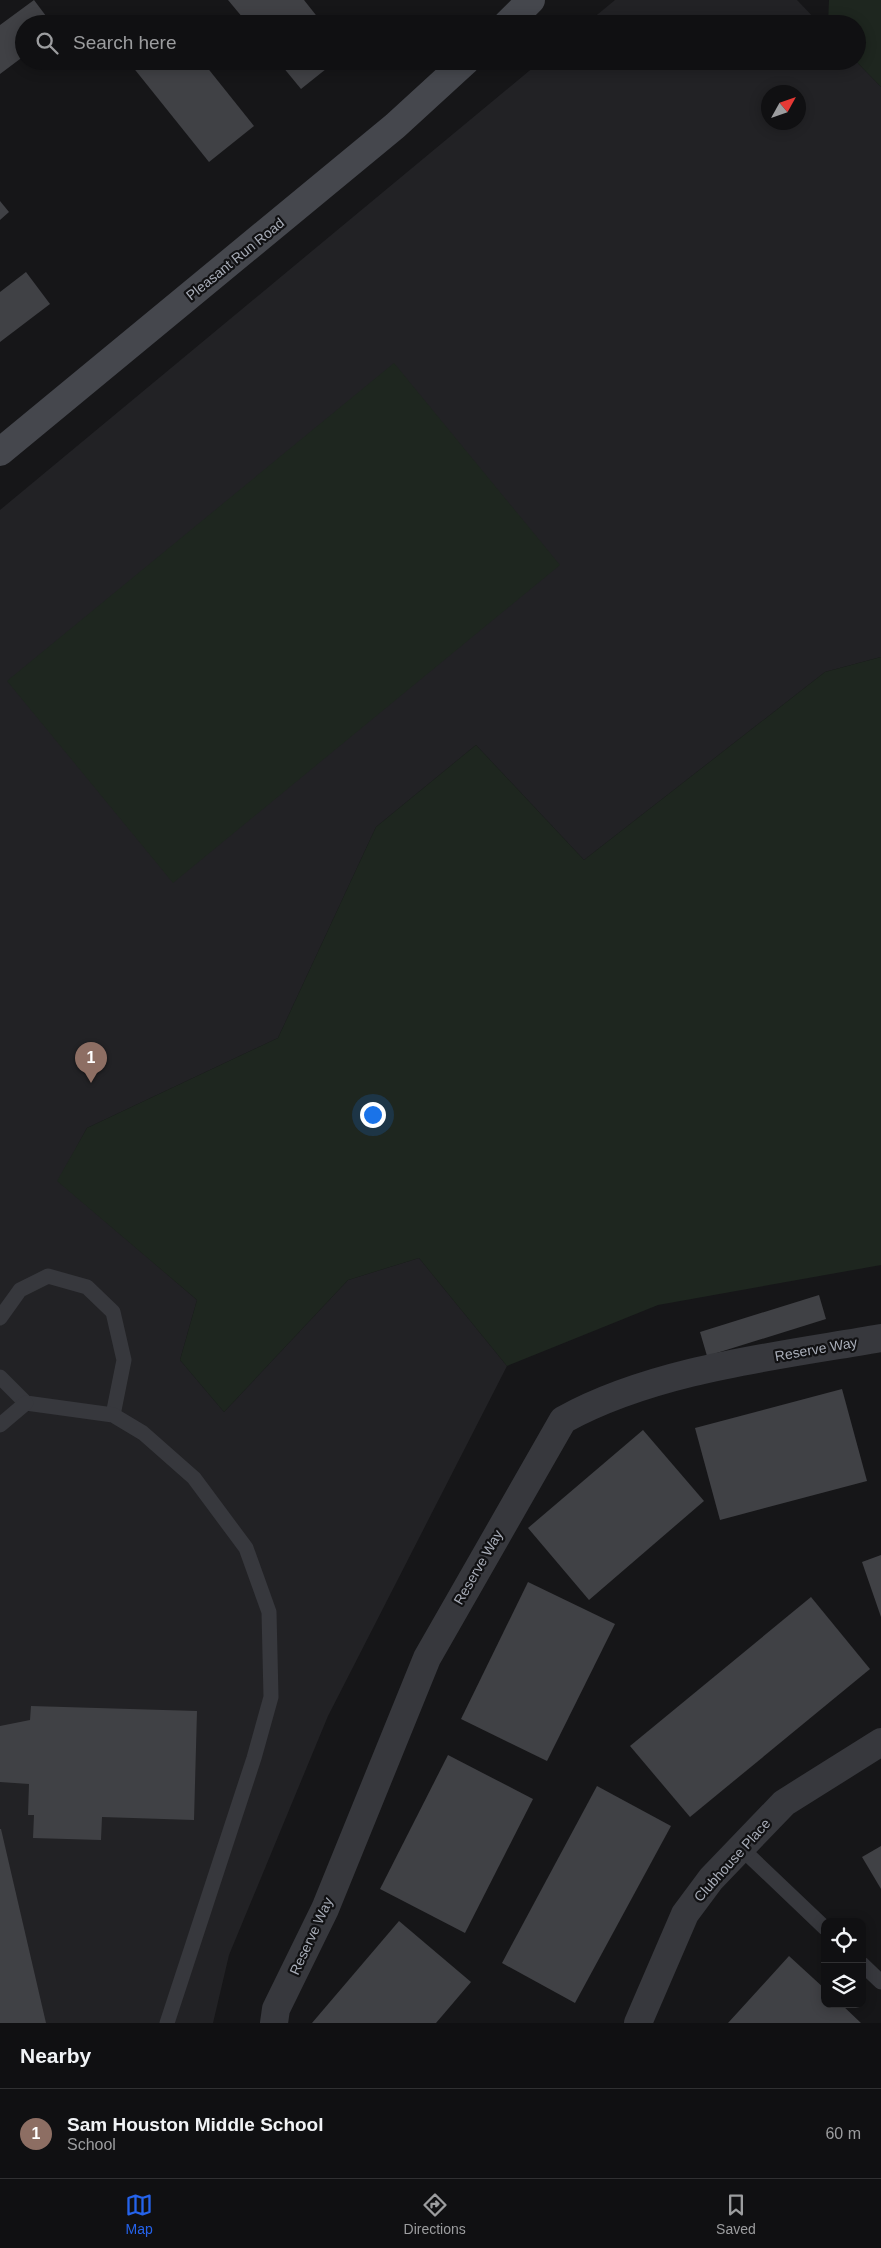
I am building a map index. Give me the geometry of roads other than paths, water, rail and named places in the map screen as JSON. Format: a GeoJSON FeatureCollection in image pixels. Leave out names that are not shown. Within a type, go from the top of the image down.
{"type":"FeatureCollection","features":[{"type":"Feature","properties":{"kind":"street"},"geometry":{"type":"LineString","coordinates":[[516,15],[531,0]]}},
{"type":"Feature","properties":{"kind":"street","name":"Pleasant Run Road"},"geometry":{"type":"LineString","coordinates":[[0,452],[395,126],[456,70]]}},
{"type":"Feature","properties":{"kind":"street","name":"Reserve Way"},"geometry":{"type":"LineString","coordinates":[[274,2023],[276,2009],[325,1909],[427,1658],[563,1420],[590,1404],[697,1370],[881,1338]]}},
{"type":"Feature","properties":{"kind":"street","name":"Clubhouse Place"},"geometry":{"type":"LineString","coordinates":[[638,2023],[685,1914],[711,1879],[784,1803],[881,1742]]}},
{"type":"Feature","properties":{"kind":"lane"},"geometry":{"type":"LineString","coordinates":[[0,1318],[20,1290],[48,1276],[87,1287],[113,1312],[124,1360],[113,1415]]}},
{"type":"Feature","properties":{"kind":"lane"},"geometry":{"type":"LineString","coordinates":[[0,1377],[26,1402],[113,1415],[143,1434],[194,1478],[246,1548],[269,1612],[272,1697],[254,1758],[167,2023]]}},
{"type":"Feature","properties":{"kind":"lane"},"geometry":{"type":"LineString","coordinates":[[0,1425],[26,1402]]}},
{"type":"Feature","properties":{"kind":"lane"},"geometry":{"type":"LineString","coordinates":[[740,1848],[821,1924]]}},
{"type":"Feature","properties":{"kind":"lane"},"geometry":{"type":"LineString","coordinates":[[866,1968],[881,1982]]}},
{"type":"Feature","properties":{"kind":"place","name":"Sam Houston Middle School"},"geometry":{"type":"Point","coordinates":[91,1083]}}]}
